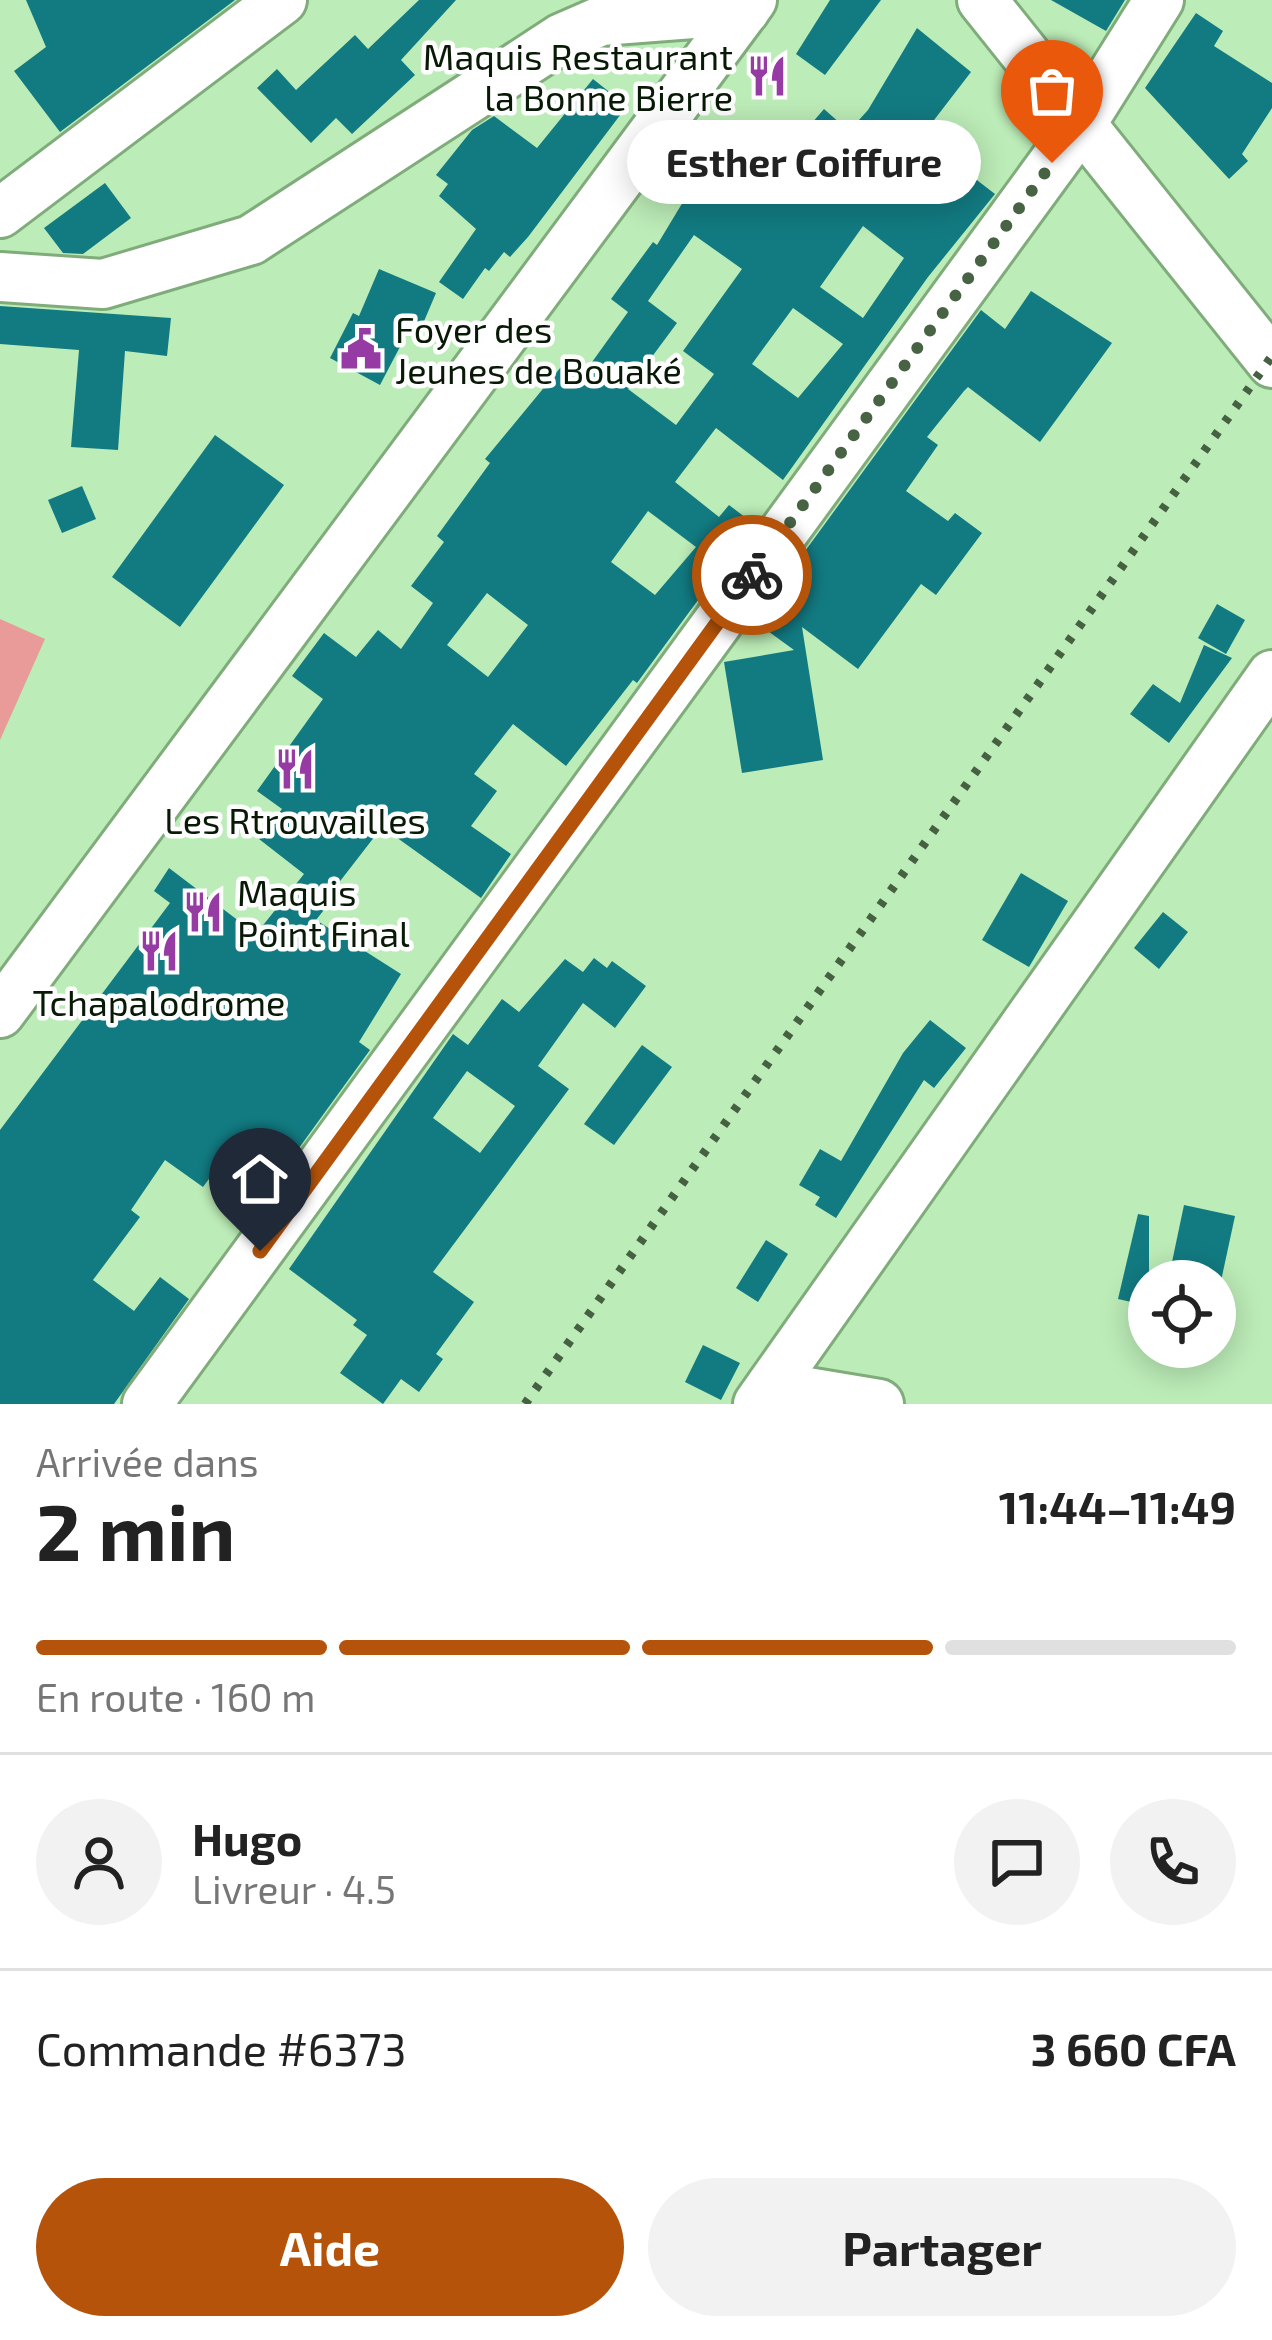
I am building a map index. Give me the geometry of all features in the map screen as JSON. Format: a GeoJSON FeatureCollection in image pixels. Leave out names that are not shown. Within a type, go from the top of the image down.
{"type":"FeatureCollection","features":[{"type":"Feature","properties":{"kind":"street"},"geometry":{"type":"LineString","coordinates":[[0,213],[282,0]]}},
{"type":"Feature","properties":{"kind":"street"},"geometry":{"type":"LineString","coordinates":[[982,0],[1272,362]]}},
{"type":"Feature","properties":{"kind":"street"},"geometry":{"type":"LineString","coordinates":[[147,1404],[1080,126],[1159,0]]}},
{"type":"Feature","properties":{"kind":"street"},"geometry":{"type":"LineString","coordinates":[[0,277],[103,284],[250,240],[562,38],[601,21],[748,5]]}},
{"type":"Feature","properties":{"kind":"street"},"geometry":{"type":"LineString","coordinates":[[0,1013],[748,5]]}},
{"type":"Feature","properties":{"kind":"street"},"geometry":{"type":"LineString","coordinates":[[764,1395],[1272,674]]}},
{"type":"Feature","properties":{"kind":"street"},"geometry":{"type":"LineString","coordinates":[[764,1395],[878,1404]]}},
{"type":"Feature","properties":{"kind":"shaded area"},"geometry":{"type":"Polygon","coordinates":[[[0,619],[45,639],[0,740],[0,619]]]}},
{"type":"Feature","properties":{"kind":"building"},"geometry":{"type":"Polygon","coordinates":[[[26,0],[235,0],[60,132],[14,71],[46,47],[26,0]]]}},
{"type":"Feature","properties":{"kind":"building"},"geometry":{"type":"Polygon","coordinates":[[[419,0],[456,0],[401,60],[415,75],[352,134],[336,118],[311,143],[257,88],[277,69],[296,90],[355,35],[368,49],[419,0]]]}},
{"type":"Feature","properties":{"kind":"building"},"geometry":{"type":"Polygon","coordinates":[[[830,0],[881,0],[825,75],[796,54],[830,0]]]}},
{"type":"Feature","properties":{"kind":"building"},"geometry":{"type":"Polygon","coordinates":[[[1051,0],[1125,0],[1106,31],[1051,0]]]}},
{"type":"Feature","properties":{"kind":"building"},"geometry":{"type":"Polygon","coordinates":[[[1196,13],[1223,31],[1214,46],[1272,83],[1272,108],[1242,154],[1248,161],[1229,179],[1145,88],[1196,13]]]}},
{"type":"Feature","properties":{"kind":"building"},"geometry":{"type":"Polygon","coordinates":[[[917,28],[971,72],[921,137],[995,194],[928,277],[783,480],[716,428],[675,482],[719,517],[729,505],[754,524],[637,683],[633,680],[566,766],[513,724],[474,774],[497,791],[471,826],[511,854],[481,898],[382,827],[334,889],[338,892],[316,920],[401,974],[359,1042],[370,1050],[270,1188],[226,1156],[203,1187],[165,1160],[131,1210],[140,1217],[93,1280],[134,1311],[160,1277],[189,1299],[114,1404],[0,1404],[0,1130],[170,903],[154,891],[169,868],[256,934],[304,874],[259,839],[282,809],[257,791],[323,699],[292,676],[324,633],[356,657],[378,630],[401,649],[433,603],[411,586],[444,542],[437,536],[490,463],[485,459],[570,356],[587,369],[628,312],[611,299],[653,242],[657,245],[724,134],[774,167],[824,109],[849,131],[868,110],[917,28]],[[863,226],[820,287],[863,318],[904,258],[863,226]],[[694,235],[648,301],[677,323],[628,389],[676,425],[714,374],[683,351],[742,269],[694,235]],[[793,308],[752,364],[798,398],[843,344],[793,308]],[[648,511],[611,562],[655,595],[696,547],[648,511]],[[487,593],[447,645],[488,677],[528,625],[487,593]]]}},
{"type":"Feature","properties":{"kind":"building"},"geometry":{"type":"Polygon","coordinates":[[[593,79],[627,106],[528,237],[510,257],[504,252],[489,271],[485,268],[463,299],[439,282],[476,229],[439,196],[448,184],[436,175],[472,130],[494,116],[537,148],[593,79]]]}},
{"type":"Feature","properties":{"kind":"building"},"geometry":{"type":"Polygon","coordinates":[[[105,183],[131,218],[83,254],[63,253],[44,228],[105,183]]]}},
{"type":"Feature","properties":{"kind":"building"},"geometry":{"type":"Polygon","coordinates":[[[379,269],[436,293],[422,326],[413,322],[380,385],[330,358],[353,313],[359,316],[379,269]]]}},
{"type":"Feature","properties":{"kind":"building"},"geometry":{"type":"Polygon","coordinates":[[[1031,291],[1112,343],[1040,442],[968,387],[964,391],[927,437],[938,445],[906,491],[948,521],[955,513],[982,533],[936,595],[921,584],[858,669],[802,627],[823,760],[742,773],[724,662],[794,650],[754,621],[981,310],[1005,329],[1031,291]]]}},
{"type":"Feature","properties":{"kind":"building"},"geometry":{"type":"Polygon","coordinates":[[[0,306],[171,318],[167,356],[125,351],[118,450],[71,447],[79,350],[0,344],[0,306]]]}},
{"type":"Feature","properties":{"kind":"building"},"geometry":{"type":"Polygon","coordinates":[[[215,435],[284,485],[180,627],[112,577],[215,435]]]}},
{"type":"Feature","properties":{"kind":"building"},"geometry":{"type":"Polygon","coordinates":[[[82,486],[96,519],[62,533],[48,500],[82,486]]]}},
{"type":"Feature","properties":{"kind":"building"},"geometry":{"type":"Polygon","coordinates":[[[1217,604],[1245,620],[1226,654],[1198,638],[1217,604]]]}},
{"type":"Feature","properties":{"kind":"building"},"geometry":{"type":"Polygon","coordinates":[[[1204,645],[1232,658],[1169,743],[1130,714],[1153,684],[1180,703],[1204,645]]]}},
{"type":"Feature","properties":{"kind":"building"},"geometry":{"type":"Polygon","coordinates":[[[1021,873],[1068,901],[1029,967],[982,940],[1021,873]]]}},
{"type":"Feature","properties":{"kind":"building"},"geometry":{"type":"Polygon","coordinates":[[[1163,912],[1188,932],[1159,969],[1134,948],[1163,912]]]}},
{"type":"Feature","properties":{"kind":"building"},"geometry":{"type":"Polygon","coordinates":[[[594,958],[607,968],[612,961],[646,986],[615,1028],[583,1003],[538,1066],[569,1089],[433,1272],[474,1302],[436,1354],[443,1359],[419,1392],[401,1379],[383,1404],[340,1373],[367,1335],[353,1325],[357,1320],[289,1269],[453,1034],[468,1045],[502,999],[519,1012],[565,959],[583,972],[594,958]],[[467,1071],[433,1118],[480,1153],[515,1106],[467,1071]]]}},
{"type":"Feature","properties":{"kind":"building"},"geometry":{"type":"Polygon","coordinates":[[[930,1020],[966,1048],[934,1088],[924,1080],[836,1218],[815,1205],[820,1197],[799,1185],[820,1149],[841,1161],[903,1053],[930,1020]]]}},
{"type":"Feature","properties":{"kind":"building"},"geometry":{"type":"Polygon","coordinates":[[[642,1045],[672,1067],[614,1145],[584,1124],[642,1045]]]}},
{"type":"Feature","properties":{"kind":"building"},"geometry":{"type":"Polygon","coordinates":[[[1184,1205],[1235,1216],[1226,1260],[1172,1260],[1184,1205]]]}},
{"type":"Feature","properties":{"kind":"building"},"geometry":{"type":"Polygon","coordinates":[[[1138,1214],[1149,1216],[1149,1260],[1128,1260],[1128,1301],[1118,1299],[1138,1214]]]}},
{"type":"Feature","properties":{"kind":"building"},"geometry":{"type":"Polygon","coordinates":[[[766,1240],[788,1254],[758,1302],[736,1288],[766,1240]]]}},
{"type":"Feature","properties":{"kind":"building"},"geometry":{"type":"Polygon","coordinates":[[[703,1345],[740,1363],[721,1400],[685,1382],[703,1345]]]}},
{"type":"Feature","properties":{"kind":"railway"},"geometry":{"type":"LineString","coordinates":[[525,1404],[1272,356]]}},
{"type":"Feature","properties":{"kind":"way so far"},"geometry":{"type":"LineString","coordinates":[[752,575],[1052,163]]}},
{"type":"Feature","properties":{"kind":"place","name":"Maquis Restaurant la Bonne Bierre"},"geometry":{"type":"Point","coordinates":[767,76]}},
{"type":"Feature","properties":{"kind":"place","name":"Esther Coiffure"},"geometry":{"type":"Point","coordinates":[1052,163]}},
{"type":"Feature","properties":{"kind":"place","name":"Foyer des Jeunes de Bouaké"},"geometry":{"type":"Point","coordinates":[361,349]}},
{"type":"Feature","properties":{"kind":"place","name":"Les Rtrouvailles"},"geometry":{"type":"Point","coordinates":[295,769]}},
{"type":"Feature","properties":{"kind":"place","name":"Maquis Point Final"},"geometry":{"type":"Point","coordinates":[203,912]}},
{"type":"Feature","properties":{"kind":"place","name":"Tchapalodrome"},"geometry":{"type":"Point","coordinates":[159,951]}},
{"type":"Feature","properties":{"kind":"route"},"geometry":{"type":"LineString","coordinates":[[260,1251],[752,575]]}}]}
